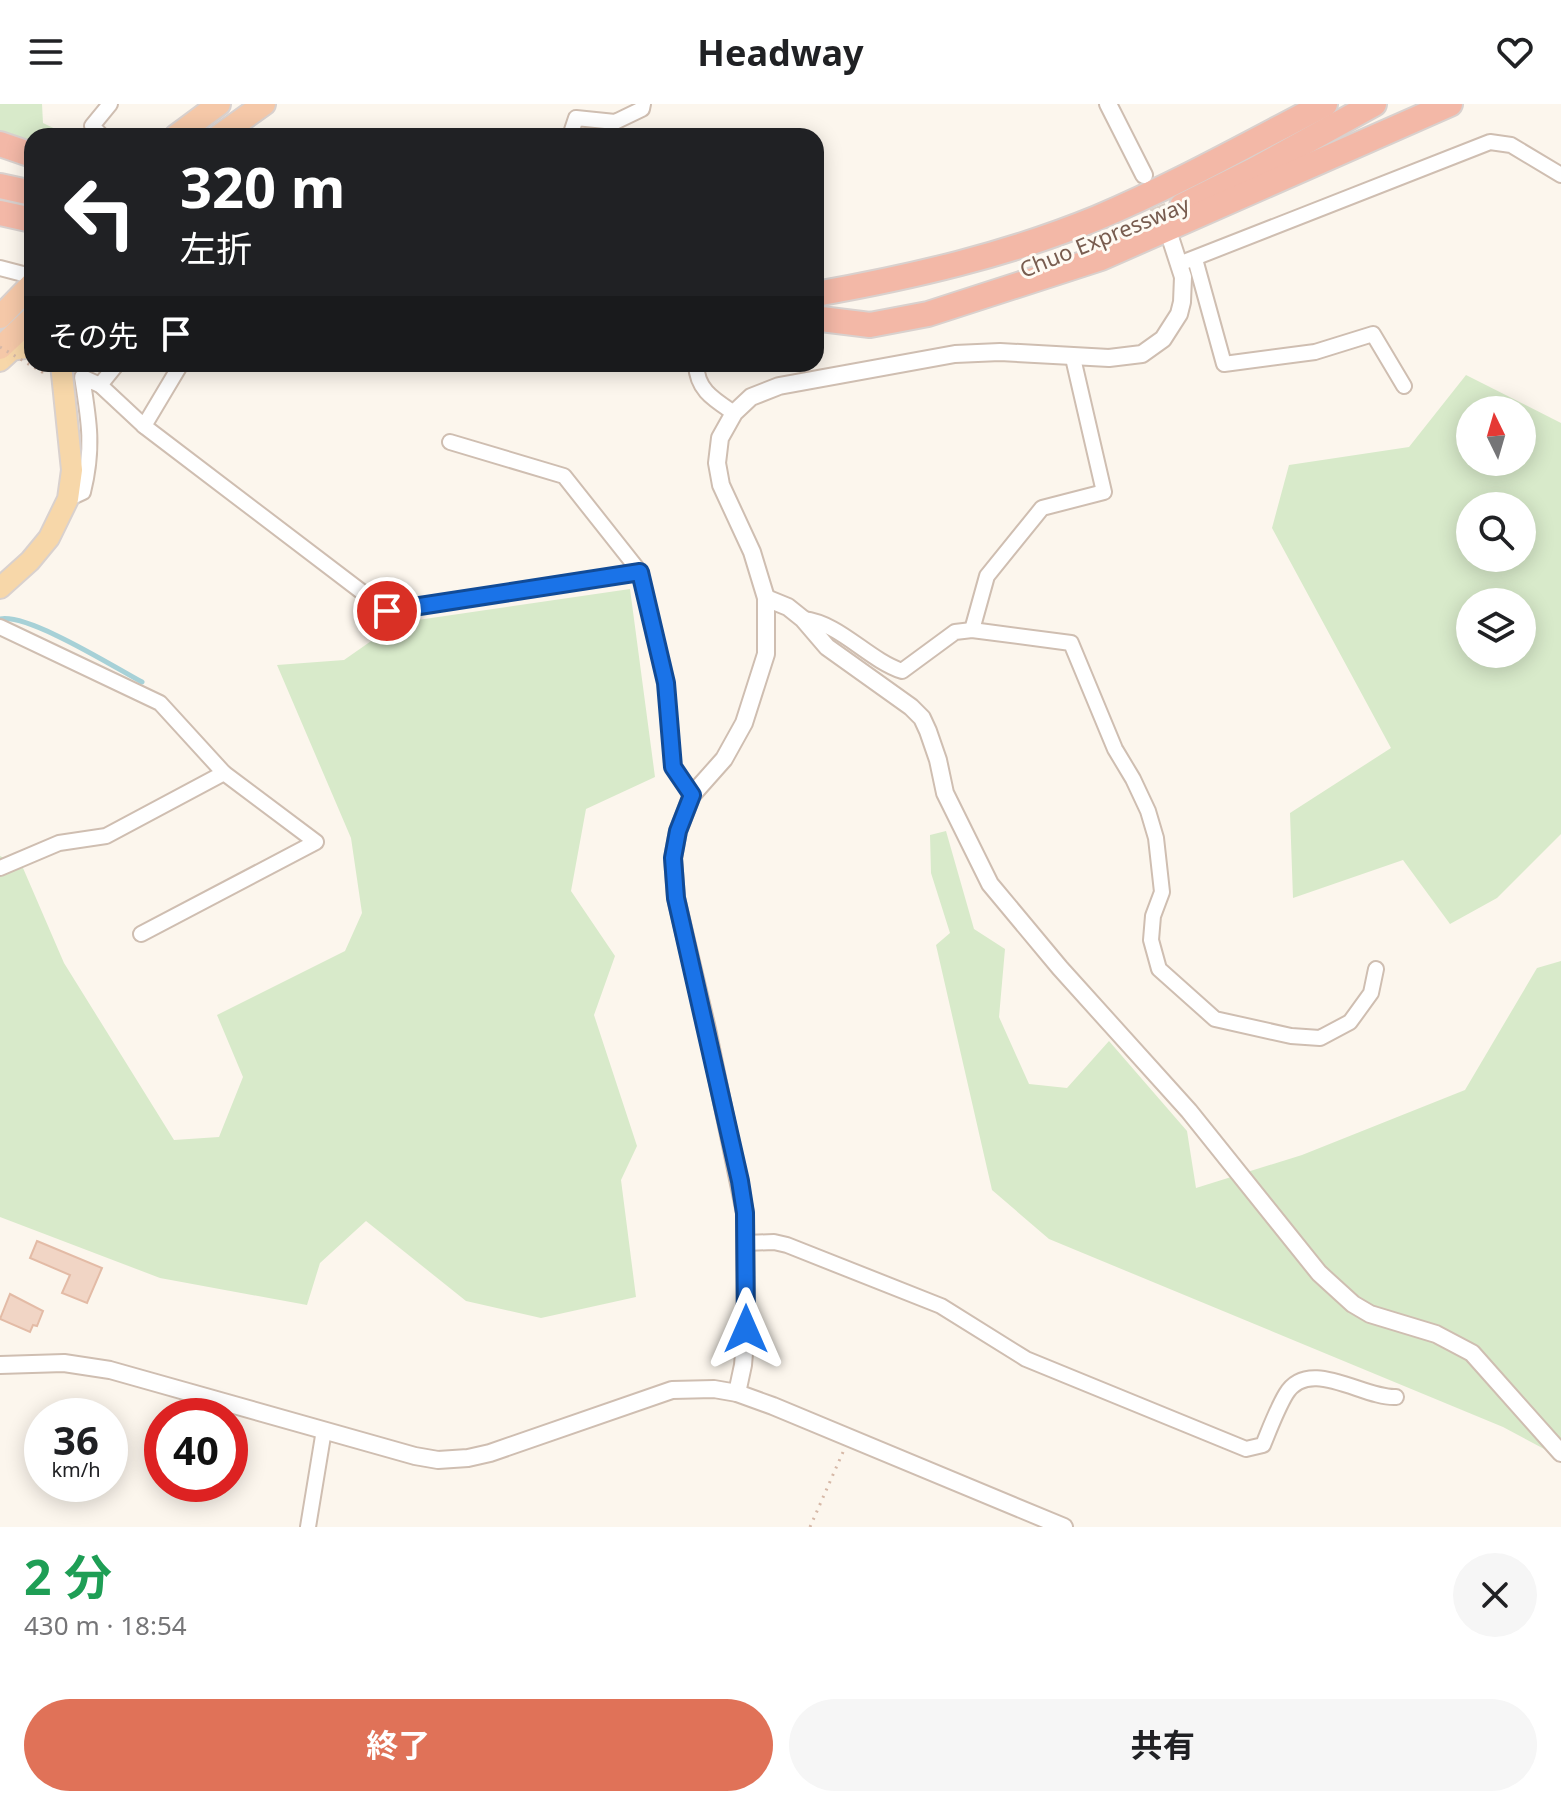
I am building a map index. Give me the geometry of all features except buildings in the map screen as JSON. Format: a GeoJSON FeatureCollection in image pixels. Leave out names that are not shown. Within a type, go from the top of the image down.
{"type":"FeatureCollection","features":[{"type":"Feature","properties":{"kind":"highway"},"geometry":{"type":"LineString","coordinates":[[187,128],[219,104]]}},
{"type":"Feature","properties":{"kind":"highway"},"geometry":{"type":"LineString","coordinates":[[230,128],[264,104]]}},
{"type":"Feature","properties":{"kind":"highway","name":"Chuo Expressway"},"geometry":{"type":"LineString","coordinates":[[824,293],[898,280],[1002,252],[1095,219],[1165,188],[1325,104]]}},
{"type":"Feature","properties":{"kind":"highway","name":"Chuo Expressway"},"geometry":{"type":"LineString","coordinates":[[824,318],[909,302],[1002,277],[1105,240],[1174,211],[1374,104]]}},
{"type":"Feature","properties":{"kind":"highway"},"geometry":{"type":"LineString","coordinates":[[824,320],[870,325],[928,314],[1101,258],[1450,104]]}},
{"type":"Feature","properties":{"kind":"highway"},"geometry":{"type":"LineString","coordinates":[[0,144],[24,152]]}},
{"type":"Feature","properties":{"kind":"highway"},"geometry":{"type":"LineString","coordinates":[[0,186],[24,191]]}},
{"type":"Feature","properties":{"kind":"highway"},"geometry":{"type":"LineString","coordinates":[[0,213],[24,218]]}},
{"type":"Feature","properties":{"kind":"highway"},"geometry":{"type":"LineString","coordinates":[[0,317],[24,291]]}},
{"type":"Feature","properties":{"kind":"highway"},"geometry":{"type":"LineString","coordinates":[[0,348],[24,326]]}},
{"type":"Feature","properties":{"kind":"main road"},"geometry":{"type":"LineString","coordinates":[[0,361],[12,350],[24,348]]}},
{"type":"Feature","properties":{"kind":"main road"},"geometry":{"type":"LineString","coordinates":[[52,372],[59,397],[64,403]]}},
{"type":"Feature","properties":{"kind":"main road"},"geometry":{"type":"LineString","coordinates":[[0,588],[22,569],[49,538],[68,499],[72,470],[62,372]]}},
{"type":"Feature","properties":{"kind":"street"},"geometry":{"type":"LineString","coordinates":[[94,128],[92,126],[110,104]]}},
{"type":"Feature","properties":{"kind":"street"},"geometry":{"type":"LineString","coordinates":[[573,128],[576,118],[615,122],[642,109],[643,104]]}},
{"type":"Feature","properties":{"kind":"street"},"geometry":{"type":"LineString","coordinates":[[1108,104],[1144,175]]}},
{"type":"Feature","properties":{"kind":"street"},"geometry":{"type":"LineString","coordinates":[[1187,262],[1490,142],[1511,145],[1561,175]]}},
{"type":"Feature","properties":{"kind":"street"},"geometry":{"type":"LineString","coordinates":[[1171,240],[1187,262],[1224,364],[1315,352],[1373,334],[1404,386]]}},
{"type":"Feature","properties":{"kind":"street"},"geometry":{"type":"LineString","coordinates":[[737,1393],[746,1329],[745,1213],[676,898],[673,858],[678,831],[692,795],[724,759],[744,723],[766,654],[766,598],[752,552],[718,473],[720,438],[734,413],[751,397],[779,386],[930,357],[1000,352],[1073,358],[1129,357],[1153,348],[1163,339],[1179,314],[1187,262]]}},
{"type":"Feature","properties":{"kind":"street"},"geometry":{"type":"LineString","coordinates":[[0,268],[24,275]]}},
{"type":"Feature","properties":{"kind":"street"},"geometry":{"type":"LineString","coordinates":[[972,630],[987,576],[1042,508],[1104,492],[1073,358]]}},
{"type":"Feature","properties":{"kind":"street"},"geometry":{"type":"LineString","coordinates":[[100,385],[111,372]]}},
{"type":"Feature","properties":{"kind":"street"},"geometry":{"type":"LineString","coordinates":[[144,426],[176,372]]}},
{"type":"Feature","properties":{"kind":"street"},"geometry":{"type":"LineString","coordinates":[[696,372],[710,397],[734,413]]}},
{"type":"Feature","properties":{"kind":"street"},"geometry":{"type":"LineString","coordinates":[[68,499],[83,492],[89,467],[91,435],[82,377],[100,385],[144,426],[387,611],[640,572]]}},
{"type":"Feature","properties":{"kind":"street"},"geometry":{"type":"LineString","coordinates":[[450,442],[564,476],[640,572],[666,683],[673,767],[692,795]]}},
{"type":"Feature","properties":{"kind":"street"},"geometry":{"type":"LineString","coordinates":[[766,598],[788,607],[827,647],[922,718],[938,760],[945,793],[990,884],[1060,968],[1189,1111],[1319,1273],[1353,1304],[1370,1314],[1436,1334],[1472,1353],[1561,1453]]}},
{"type":"Feature","properties":{"kind":"street"},"geometry":{"type":"LineString","coordinates":[[803,619],[820,621],[884,665],[902,671],[955,632],[972,630],[1071,643],[1115,749],[1148,811],[1156,838],[1162,892],[1153,916],[1151,940],[1159,969],[1215,1019],[1291,1036],[1320,1038],[1350,1022],[1371,993],[1376,969]]}},
{"type":"Feature","properties":{"kind":"street"},"geometry":{"type":"LineString","coordinates":[[1,628],[30,639],[160,703],[224,773],[316,842],[141,934]]}},
{"type":"Feature","properties":{"kind":"street"},"geometry":{"type":"LineString","coordinates":[[0,868],[59,843],[106,836],[224,773]]}},
{"type":"Feature","properties":{"kind":"street"},"geometry":{"type":"LineString","coordinates":[[745,1243],[787,1245],[941,1306],[1026,1359],[1246,1449],[1263,1445],[1288,1391],[1301,1381],[1323,1377],[1381,1398],[1396,1397]]}},
{"type":"Feature","properties":{"kind":"street"},"geometry":{"type":"LineString","coordinates":[[0,1365],[64,1363],[110,1370],[438,1460],[490,1453],[672,1390],[714,1389],[737,1393],[1064,1527]]}},
{"type":"Feature","properties":{"kind":"street"},"geometry":{"type":"LineString","coordinates":[[308,1527],[324,1430]]}},
{"type":"Feature","properties":{"kind":"path"},"geometry":{"type":"LineString","coordinates":[[0,348],[24,362]]}},
{"type":"Feature","properties":{"kind":"path"},"geometry":{"type":"LineString","coordinates":[[810,1527],[850,1438]]}},
{"type":"Feature","properties":{"kind":"green space"},"geometry":{"type":"Polygon","coordinates":[[[0,104],[42,104],[43,123],[53,128],[24,128],[24,144],[5,138],[0,132],[0,104]]]}},
{"type":"Feature","properties":{"kind":"green space"},"geometry":{"type":"Polygon","coordinates":[[[1466,375],[1508,396],[1456,396],[1456,476],[1536,476],[1536,410],[1561,423],[1561,834],[1497,898],[1450,924],[1403,860],[1293,898],[1290,813],[1391,748],[1272,528],[1289,465],[1409,447],[1466,375]]]}},
{"type":"Feature","properties":{"kind":"green space"},"geometry":{"type":"Polygon","coordinates":[[[630,589],[655,777],[586,809],[571,891],[615,956],[594,1015],[637,1146],[621,1180],[636,1297],[541,1318],[466,1301],[366,1221],[320,1263],[307,1305],[160,1278],[0,1217],[0,856],[23,868],[64,963],[174,1140],[219,1137],[243,1077],[217,1015],[345,951],[362,913],[351,838],[277,665],[344,660],[397,623],[630,589]]]}},
{"type":"Feature","properties":{"kind":"green space"},"geometry":{"type":"Polygon","coordinates":[[[946,831],[974,929],[1005,949],[999,1017],[1029,1084],[1067,1088],[1109,1041],[1187,1131],[1196,1188],[1302,1155],[1465,1090],[1537,968],[1561,961],[1561,1458],[1503,1427],[1049,1239],[992,1190],[936,945],[950,933],[931,873],[930,835],[946,831]]]}},
{"type":"Feature","properties":{"kind":"waterway"},"geometry":{"type":"LineString","coordinates":[[0,619],[13,619],[50,632],[142,682]]}},
{"type":"Feature","properties":{"kind":"tunnel"},"geometry":{"type":"LineString","coordinates":[[1148,184],[1170,237]]}},
{"type":"Feature","properties":{"kind":"route"},"geometry":{"type":"LineString","coordinates":[[387,611],[640,572],[666,683],[673,767],[692,795],[678,831],[673,858],[676,898],[740,1181],[745,1213],[746,1329]]}}]}
